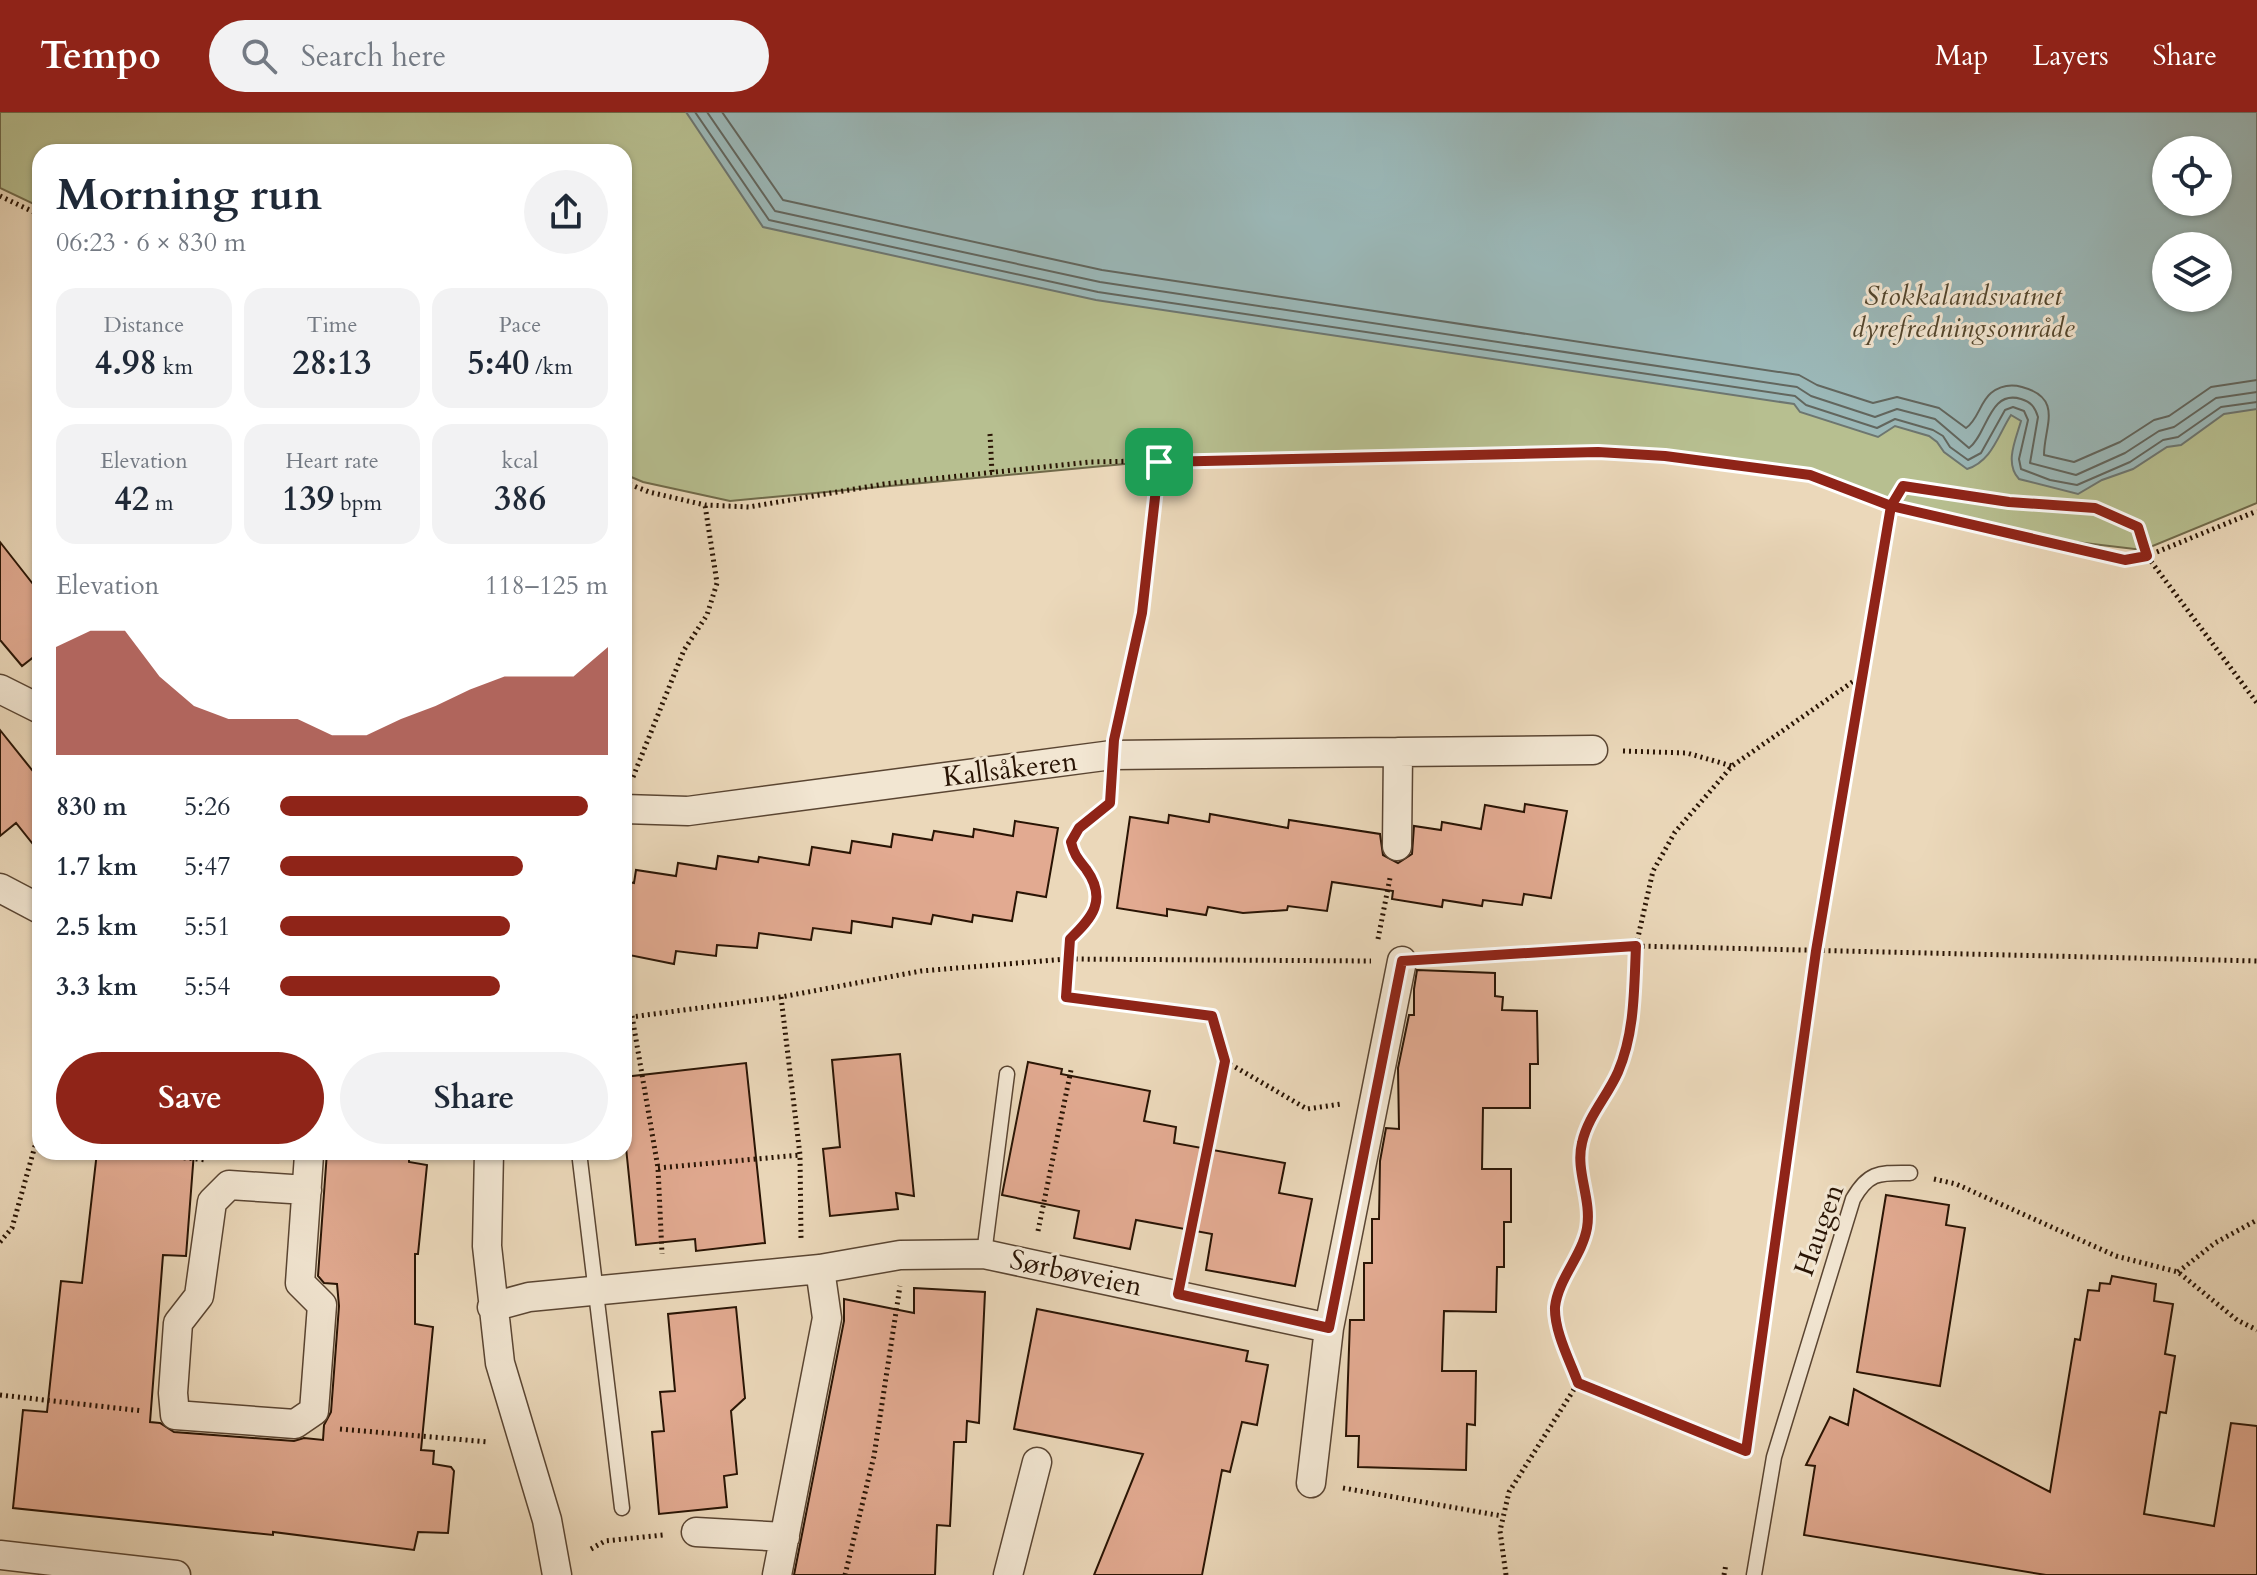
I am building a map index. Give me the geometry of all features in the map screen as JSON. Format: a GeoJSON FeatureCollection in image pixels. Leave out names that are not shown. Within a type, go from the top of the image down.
{"type":"FeatureCollection","features":[{"type":"Feature","properties":{"kind":"street"},"geometry":{"type":"LineString","coordinates":[[0,689],[32,705]]}},
{"type":"Feature","properties":{"kind":"street","name":"Kallsåkeren"},"geometry":{"type":"LineString","coordinates":[[632,797],[688,811],[1112,755],[1593,750]]}},
{"type":"Feature","properties":{"kind":"street"},"geometry":{"type":"LineString","coordinates":[[1397,846],[1398,752]]}},
{"type":"Feature","properties":{"kind":"street"},"geometry":{"type":"LineString","coordinates":[[0,888],[32,905]]}},
{"type":"Feature","properties":{"kind":"street"},"geometry":{"type":"LineString","coordinates":[[1311,1483],[1329,1328],[1370,1120],[1388,961]]}},
{"type":"Feature","properties":{"kind":"street"},"geometry":{"type":"LineString","coordinates":[[307,1190],[229,1185],[212,1202],[199,1296],[178,1323],[173,1393],[175,1415],[295,1424],[314,1411],[322,1305],[300,1283],[307,1190],[309,1160]]}},
{"type":"Feature","properties":{"kind":"street"},"geometry":{"type":"LineString","coordinates":[[489,1160],[487,1246],[500,1363],[547,1520],[557,1575]]}},
{"type":"Feature","properties":{"kind":"street","name":"Sørbøveien"},"geometry":{"type":"LineString","coordinates":[[492,1307],[529,1297],[820,1269],[900,1255],[984,1254],[1329,1328]]}},
{"type":"Feature","properties":{"kind":"street"},"geometry":{"type":"LineString","coordinates":[[777,1575],[827,1318],[820,1269]]}},
{"type":"Feature","properties":{"kind":"street"},"geometry":{"type":"LineString","coordinates":[[1008,1575],[1037,1462]]}},
{"type":"Feature","properties":{"kind":"street"},"geometry":{"type":"LineString","coordinates":[[696,1532],[785,1537]]}},
{"type":"Feature","properties":{"kind":"street"},"geometry":{"type":"LineString","coordinates":[[0,1555],[176,1575]]}},
{"type":"Feature","properties":{"kind":"lane"},"geometry":{"type":"LineString","coordinates":[[984,1254],[1007,1074]]}},
{"type":"Feature","properties":{"kind":"lane"},"geometry":{"type":"LineString","coordinates":[[580,1160],[622,1508]]}},
{"type":"Feature","properties":{"kind":"lane","name":"Haugen"},"geometry":{"type":"LineString","coordinates":[[1754,1575],[1774,1457],[1853,1199],[1863,1181],[1881,1173],[1910,1173]]}},
{"type":"Feature","properties":{"kind":"path"},"geometry":{"type":"LineString","coordinates":[[0,196],[32,211]]}},
{"type":"Feature","properties":{"kind":"path"},"geometry":{"type":"LineString","coordinates":[[990,434],[992,473]]}},
{"type":"Feature","properties":{"kind":"path"},"geometry":{"type":"LineString","coordinates":[[632,485],[705,505],[749,507],[884,484],[1090,462],[1598,452],[1665,456],[1810,475],[1891,506],[2125,560],[2147,556],[2257,511]]}},
{"type":"Feature","properties":{"kind":"path"},"geometry":{"type":"LineString","coordinates":[[1159,462],[1142,613],[1112,755],[1110,803],[1079,828],[1071,842],[1075,858],[1087,871],[1097,898],[1092,919],[1070,939],[1066,997],[1212,1016],[1225,1061],[1178,1294]]}},
{"type":"Feature","properties":{"kind":"path"},"geometry":{"type":"LineString","coordinates":[[1744,1467],[1816,951],[1891,506],[1903,486],[2009,502],[2095,508],[2138,527],[2147,556],[2257,703]]}},
{"type":"Feature","properties":{"kind":"path"},"geometry":{"type":"LineString","coordinates":[[632,783],[684,650],[707,615],[717,583],[705,505]]}},
{"type":"Feature","properties":{"kind":"path"},"geometry":{"type":"LineString","coordinates":[[1506,1575],[1500,1531],[1509,1492],[1578,1383],[1555,1308],[1588,1225],[1581,1146],[1588,1124],[1617,1073],[1633,1020],[1636,946],[1653,871],[1675,832],[1732,766],[1862,675]]}},
{"type":"Feature","properties":{"kind":"path"},"geometry":{"type":"LineString","coordinates":[[1593,750],[1687,753],[1732,766]]}},
{"type":"Feature","properties":{"kind":"path"},"geometry":{"type":"LineString","coordinates":[[1388,961],[1397,846]]}},
{"type":"Feature","properties":{"kind":"path"},"geometry":{"type":"LineString","coordinates":[[663,1262],[658,1168],[632,1016],[781,997],[921,971],[1067,959],[1388,961],[1636,946],[2257,961]]}},
{"type":"Feature","properties":{"kind":"path"},"geometry":{"type":"LineString","coordinates":[[1225,1061],[1307,1109],[1341,1104],[1370,1120]]}},
{"type":"Feature","properties":{"kind":"path"},"geometry":{"type":"LineString","coordinates":[[1032,1264],[1071,1070]]}},
{"type":"Feature","properties":{"kind":"path"},"geometry":{"type":"LineString","coordinates":[[658,1168],[800,1155]]}},
{"type":"Feature","properties":{"kind":"path"},"geometry":{"type":"LineString","coordinates":[[0,1242],[12,1228],[32,1159]]}},
{"type":"Feature","properties":{"kind":"path"},"geometry":{"type":"LineString","coordinates":[[1910,1173],[1956,1184],[2116,1256],[2178,1272],[2237,1320],[2257,1330]]}},
{"type":"Feature","properties":{"kind":"path"},"geometry":{"type":"LineString","coordinates":[[2178,1272],[2215,1243],[2257,1220]]}},
{"type":"Feature","properties":{"kind":"path"},"geometry":{"type":"LineString","coordinates":[[1578,1383],[1746,1451],[1774,1457]]}},
{"type":"Feature","properties":{"kind":"path"},"geometry":{"type":"LineString","coordinates":[[0,1395],[175,1415]]}},
{"type":"Feature","properties":{"kind":"path"},"geometry":{"type":"LineString","coordinates":[[295,1424],[498,1443]]}},
{"type":"Feature","properties":{"kind":"path"},"geometry":{"type":"LineString","coordinates":[[1311,1483],[1502,1516]]}},
{"type":"Feature","properties":{"kind":"path"},"geometry":{"type":"LineString","coordinates":[[591,1549],[605,1541],[696,1532]]}},
{"type":"Feature","properties":{"kind":"path"},"geometry":{"type":"LineString","coordinates":[[1724,1575],[1727,1560]]}},
{"type":"Feature","properties":{"kind":"green space","name":"Stokkalandsvatnet dyrefredningsområde"},"geometry":{"type":"Polygon","coordinates":[[[0,112],[2257,112],[2257,503],[2143,550],[2076,542],[1940,518],[1812,471],[1612,447],[1167,460],[730,501],[632,477],[632,144],[32,144],[32,203],[0,188],[0,112]]]}},
{"type":"Feature","properties":{"kind":"water"},"geometry":{"type":"Polygon","coordinates":[[[686,112],[2257,112],[2257,409],[2224,414],[2181,445],[2167,447],[2133,469],[2102,480],[2078,494],[2019,479],[2012,466],[2012,458],[2021,421],[2011,415],[1988,454],[1967,469],[1929,436],[1895,426],[1878,437],[1800,412],[1794,404],[1096,300],[763,227],[686,112]]]}},
{"type":"Feature","properties":{"kind":"building"},"geometry":{"type":"Polygon","coordinates":[[[0,542],[32,583],[32,658],[22,666],[0,640],[0,542]]]}},
{"type":"Feature","properties":{"kind":"building"},"geometry":{"type":"Polygon","coordinates":[[[0,730],[32,770],[32,843],[16,823],[0,836],[0,730]]]}},
{"type":"Feature","properties":{"kind":"building"},"geometry":{"type":"Polygon","coordinates":[[[1525,804],[1567,811],[1551,898],[1524,894],[1522,905],[1483,900],[1482,906],[1443,900],[1442,907],[1392,899],[1393,891],[1332,882],[1327,911],[1288,906],[1287,910],[1243,913],[1208,907],[1206,915],[1167,909],[1167,916],[1117,908],[1130,817],[1168,823],[1169,815],[1209,822],[1210,814],[1288,828],[1289,820],[1380,834],[1383,855],[1398,863],[1412,854],[1414,826],[1441,830],[1442,822],[1481,829],[1485,805],[1524,812],[1525,804]]]}},
{"type":"Feature","properties":{"kind":"building"},"geometry":{"type":"Polygon","coordinates":[[[1015,821],[1058,828],[1046,897],[1017,892],[1012,921],[973,915],[972,922],[933,915],[931,924],[893,918],[892,927],[852,921],[851,933],[813,928],[811,940],[759,933],[757,948],[717,945],[716,956],[676,951],[674,964],[632,956],[632,883],[636,870],[676,876],[678,863],[716,869],[718,856],[758,862],[759,857],[809,865],[812,847],[850,853],[852,841],[891,847],[893,834],[932,840],[934,831],[973,837],[974,829],[1013,836],[1015,821]]]}},
{"type":"Feature","properties":{"kind":"building"},"geometry":{"type":"Polygon","coordinates":[[[1417,970],[1495,973],[1495,996],[1503,997],[1502,1010],[1537,1011],[1538,1064],[1530,1064],[1530,1108],[1483,1108],[1482,1169],[1511,1169],[1511,1222],[1504,1222],[1504,1267],[1497,1267],[1496,1312],[1444,1311],[1442,1371],[1476,1371],[1475,1425],[1467,1424],[1466,1470],[1358,1467],[1359,1436],[1346,1436],[1350,1320],[1364,1320],[1364,1263],[1372,1263],[1372,1219],[1379,1219],[1380,1161],[1386,1128],[1399,1129],[1398,1068],[1409,1015],[1414,1015],[1417,970]]]}},
{"type":"Feature","properties":{"kind":"building"},"geometry":{"type":"Polygon","coordinates":[[[900,1054],[914,1196],[896,1193],[898,1209],[830,1216],[823,1149],[840,1147],[832,1060],[900,1054]]]}},
{"type":"Feature","properties":{"kind":"building"},"geometry":{"type":"Polygon","coordinates":[[[1028,1062],[1062,1069],[1061,1074],[1150,1091],[1144,1121],[1176,1127],[1174,1143],[1285,1163],[1279,1193],[1312,1199],[1295,1286],[1206,1270],[1212,1234],[1136,1220],[1130,1249],[1074,1238],[1079,1211],[1002,1195],[1028,1062]]]}},
{"type":"Feature","properties":{"kind":"building"},"geometry":{"type":"Polygon","coordinates":[[[746,1063],[765,1243],[696,1251],[695,1239],[636,1245],[627,1160],[632,1160],[632,1076],[746,1063]]]}},
{"type":"Feature","properties":{"kind":"building"},"geometry":{"type":"Polygon","coordinates":[[[96,1160],[193,1160],[186,1256],[163,1255],[150,1422],[160,1423],[174,1432],[294,1441],[304,1438],[323,1440],[324,1425],[331,1412],[339,1306],[337,1284],[324,1283],[318,1276],[326,1160],[409,1160],[427,1165],[418,1254],[415,1254],[415,1324],[433,1327],[421,1450],[434,1451],[433,1464],[451,1467],[454,1471],[448,1533],[418,1532],[414,1550],[273,1532],[273,1535],[13,1508],[23,1410],[47,1412],[61,1281],[82,1283],[96,1160]]]}},
{"type":"Feature","properties":{"kind":"building"},"geometry":{"type":"Polygon","coordinates":[[[1886,1195],[1949,1205],[1946,1225],[1965,1228],[1940,1386],[1857,1372],[1886,1195]]]}},
{"type":"Feature","properties":{"kind":"building"},"geometry":{"type":"Polygon","coordinates":[[[2112,1276],[2156,1284],[2154,1301],[2173,1304],[2165,1354],[2175,1356],[2166,1413],[2160,1412],[2144,1514],[2214,1526],[2231,1423],[2257,1426],[2257,1575],[2046,1575],[1804,1535],[1815,1466],[1806,1465],[1830,1417],[1848,1425],[1854,1389],[2050,1492],[2075,1339],[2080,1340],[2088,1290],[2099,1291],[2100,1283],[2110,1284],[2112,1276]]]}},
{"type":"Feature","properties":{"kind":"building"},"geometry":{"type":"Polygon","coordinates":[[[914,1288],[985,1292],[979,1423],[967,1421],[966,1442],[954,1442],[950,1526],[937,1525],[935,1575],[794,1575],[844,1321],[844,1299],[914,1313],[914,1288]]]}},
{"type":"Feature","properties":{"kind":"building"},"geometry":{"type":"Polygon","coordinates":[[[736,1307],[745,1398],[731,1411],[737,1474],[724,1476],[727,1507],[659,1514],[652,1432],[664,1431],[660,1392],[675,1391],[668,1314],[736,1307]]]}},
{"type":"Feature","properties":{"kind":"building"},"geometry":{"type":"Polygon","coordinates":[[[1037,1309],[1248,1351],[1246,1361],[1268,1365],[1257,1425],[1242,1422],[1230,1472],[1222,1470],[1202,1575],[1094,1575],[1143,1454],[1014,1429],[1037,1309]]]}},
{"type":"Feature","properties":{"kind":"route"},"geometry":{"type":"LineString","coordinates":[[1159,462],[1142,613],[1114,740],[1110,803],[1079,828],[1071,842],[1075,858],[1087,871],[1097,898],[1092,919],[1070,939],[1066,997],[1212,1016],[1225,1061],[1178,1294],[1329,1328],[1402,961],[1636,946],[1633,1020],[1617,1073],[1588,1124],[1581,1146],[1588,1225],[1582,1246],[1560,1290],[1555,1308],[1559,1328],[1578,1383],[1746,1451],[1816,951],[1891,506],[2125,560],[2147,556],[2138,527],[2095,508],[2009,502],[1903,486],[1891,506],[1810,475],[1665,456],[1598,452],[1159,462]]}}]}
